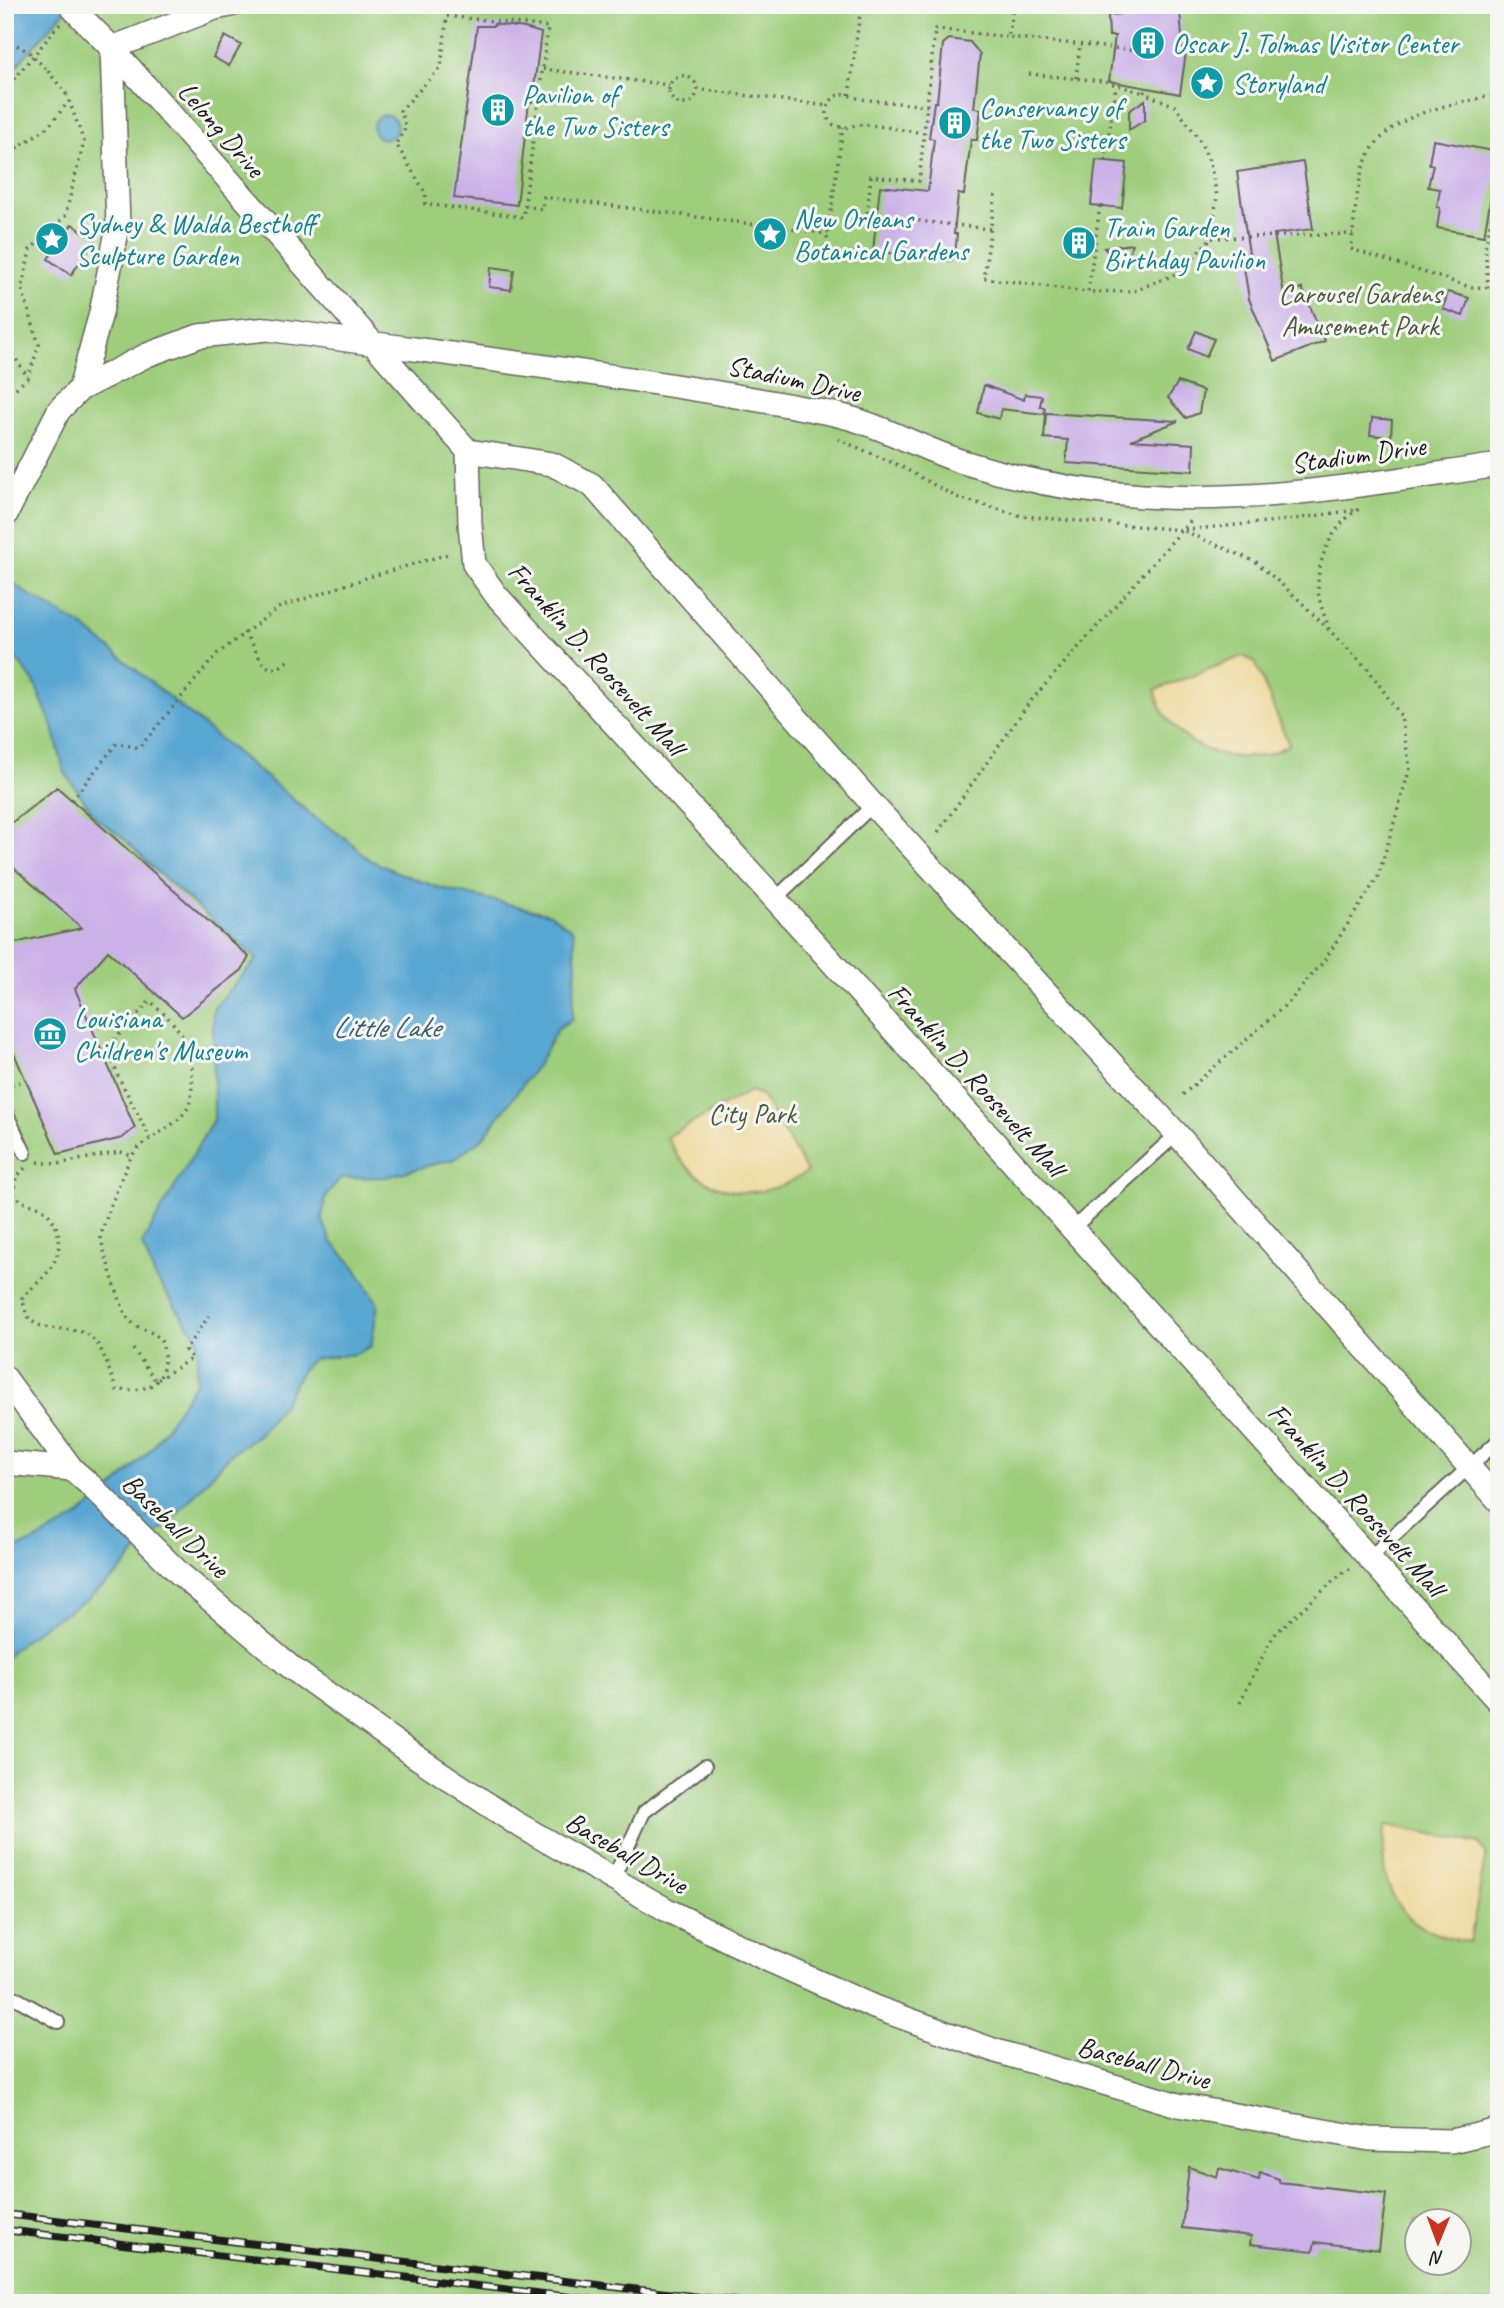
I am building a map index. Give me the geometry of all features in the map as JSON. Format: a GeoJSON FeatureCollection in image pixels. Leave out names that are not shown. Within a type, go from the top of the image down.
{"type":"FeatureCollection","features":[{"type":"Feature","properties":{"kind":"street"},"geometry":{"type":"LineString","coordinates":[[5,516],[59,410],[79,389],[101,313],[118,226],[112,48],[215,8],[231,5]]}},
{"type":"Feature","properties":{"kind":"street","name":"Lelong Drive"},"geometry":{"type":"LineString","coordinates":[[73,13],[112,48],[468,451]]}},
{"type":"Feature","properties":{"kind":"street","name":"Stadium Drive"},"geometry":{"type":"LineString","coordinates":[[79,389],[147,355],[199,336],[268,329],[690,388],[838,415],[886,429],[964,463],[1027,478],[1142,496],[1208,498],[1301,493],[1499,465]]}},
{"type":"Feature","properties":{"kind":"street"},"geometry":{"type":"LineString","coordinates":[[468,451],[552,464],[592,485],[873,805],[1177,1134],[1499,1501]]}},
{"type":"Feature","properties":{"kind":"street","name":"Franklin D. Roosevelt Mall"},"geometry":{"type":"LineString","coordinates":[[468,451],[474,564],[496,595],[775,899],[1499,1702]]}},
{"type":"Feature","properties":{"kind":"street","name":"Baseball Drive"},"geometry":{"type":"LineString","coordinates":[[5,1378],[80,1476],[180,1574],[293,1669],[514,1822],[667,1910],[874,2007],[996,2051],[1178,2105],[1370,2139],[1451,2141],[1499,2130]]}},
{"type":"Feature","properties":{"kind":"street"},"geometry":{"type":"LineString","coordinates":[[5,1463],[80,1476]]}},
{"type":"Feature","properties":{"kind":"lane"},"geometry":{"type":"LineString","coordinates":[[775,899],[873,805]]}},
{"type":"Feature","properties":{"kind":"lane"},"geometry":{"type":"LineString","coordinates":[[5,1110],[25,1153]]}},
{"type":"Feature","properties":{"kind":"lane"},"geometry":{"type":"LineString","coordinates":[[1073,1228],[1177,1134]]}},
{"type":"Feature","properties":{"kind":"lane"},"geometry":{"type":"LineString","coordinates":[[1370,1557],[1499,1440]]}},
{"type":"Feature","properties":{"kind":"lane"},"geometry":{"type":"LineString","coordinates":[[613,1880],[645,1812],[705,1766]]}},
{"type":"Feature","properties":{"kind":"lane"},"geometry":{"type":"LineString","coordinates":[[5,1992],[58,2022]]}},
{"type":"Feature","properties":{"kind":"path"},"geometry":{"type":"LineString","coordinates":[[849,96],[861,5]]}},
{"type":"Feature","properties":{"kind":"path"},"geometry":{"type":"LineString","coordinates":[[1008,37],[1014,5]]}},
{"type":"Feature","properties":{"kind":"path"},"geometry":{"type":"LineString","coordinates":[[5,119],[8,86],[73,13]]}},
{"type":"Feature","properties":{"kind":"path"},"geometry":{"type":"LineString","coordinates":[[447,16],[548,27],[525,206],[523,217],[425,204],[426,194],[396,144],[406,127],[400,111],[441,67],[447,16]]}},
{"type":"Feature","properties":{"kind":"path"},"geometry":{"type":"LineString","coordinates":[[990,229],[867,215],[871,176],[919,181],[935,29],[1131,50]]}},
{"type":"Feature","properties":{"kind":"path"},"geometry":{"type":"LineString","coordinates":[[5,38],[30,53],[67,95],[84,142],[65,216],[30,250],[22,288],[38,345],[28,378],[5,397]]}},
{"type":"Feature","properties":{"kind":"path"},"geometry":{"type":"LineString","coordinates":[[1076,78],[1080,44]]}},
{"type":"Feature","properties":{"kind":"path"},"geometry":{"type":"LineString","coordinates":[[542,68],[669,85]]}},
{"type":"Feature","properties":{"kind":"path"},"geometry":{"type":"LineString","coordinates":[[995,195],[984,278],[1088,292],[1134,291],[1179,273],[1211,238],[1217,196],[1210,163],[1199,139],[1175,106],[1145,90],[1103,81],[1029,74]]}},
{"type":"Feature","properties":{"kind":"path"},"geometry":{"type":"LineString","coordinates":[[685,76],[694,81],[697,89],[691,101],[678,103],[669,94],[669,85],[676,78],[685,76]]}},
{"type":"Feature","properties":{"kind":"path"},"geometry":{"type":"LineString","coordinates":[[1105,161],[1116,85]]}},
{"type":"Feature","properties":{"kind":"path"},"geometry":{"type":"LineString","coordinates":[[697,89],[828,106]]}},
{"type":"Feature","properties":{"kind":"path"},"geometry":{"type":"LineString","coordinates":[[1499,94],[1417,114],[1384,134],[1363,168],[1351,249],[1470,288],[1499,288]]}},
{"type":"Feature","properties":{"kind":"path"},"geometry":{"type":"LineString","coordinates":[[924,133],[858,125],[836,127],[830,121],[828,106],[835,96],[849,96],[927,106]]}},
{"type":"Feature","properties":{"kind":"path"},"geometry":{"type":"LineString","coordinates":[[5,156],[48,127],[69,100]]}},
{"type":"Feature","properties":{"kind":"path"},"geometry":{"type":"LineString","coordinates":[[824,260],[843,127]]}},
{"type":"Feature","properties":{"kind":"path"},"geometry":{"type":"LineString","coordinates":[[1488,288],[1485,247],[1499,184]]}},
{"type":"Feature","properties":{"kind":"path"},"geometry":{"type":"LineString","coordinates":[[525,206],[542,209],[544,197],[828,233]]}},
{"type":"Feature","properties":{"kind":"path"},"geometry":{"type":"LineString","coordinates":[[1088,292],[1100,206]]}},
{"type":"Feature","properties":{"kind":"path"},"geometry":{"type":"LineString","coordinates":[[1211,238],[1353,234]]}},
{"type":"Feature","properties":{"kind":"path"},"geometry":{"type":"LineString","coordinates":[[5,342],[28,378]]}},
{"type":"Feature","properties":{"kind":"path"},"geometry":{"type":"LineString","coordinates":[[836,439],[900,466],[956,497],[1022,516],[1182,530],[1288,520],[1368,508]]}},
{"type":"Feature","properties":{"kind":"path"},"geometry":{"type":"LineString","coordinates":[[938,832],[1030,703],[1204,507],[1208,498]]}},
{"type":"Feature","properties":{"kind":"path"},"geometry":{"type":"LineString","coordinates":[[1330,631],[1318,594],[1322,558],[1335,530],[1357,510]]}},
{"type":"Feature","properties":{"kind":"path"},"geometry":{"type":"LineString","coordinates":[[1179,1098],[1289,1002],[1324,961],[1378,877],[1410,768],[1401,716],[1368,669],[1256,562],[1182,530]]}},
{"type":"Feature","properties":{"kind":"path"},"geometry":{"type":"LineString","coordinates":[[72,800],[117,743],[139,748],[217,654],[278,608],[448,554]]}},
{"type":"Feature","properties":{"kind":"path"},"geometry":{"type":"LineString","coordinates":[[244,632],[264,665],[272,669],[290,659]]}},
{"type":"Feature","properties":{"kind":"path"},"geometry":{"type":"LineString","coordinates":[[5,867],[10,864]]}},
{"type":"Feature","properties":{"kind":"path"},"geometry":{"type":"LineString","coordinates":[[103,1053],[150,1001],[172,1020],[189,1046],[192,1075],[190,1101],[185,1112],[132,1156],[101,1237],[125,1314],[134,1325],[148,1330],[161,1340],[164,1370],[153,1385],[138,1391],[117,1390],[102,1353],[93,1339],[78,1329],[43,1327],[28,1316],[22,1298],[52,1267],[60,1244],[57,1227],[44,1209],[22,1204],[14,1193],[16,1178],[23,1169],[37,1162],[57,1164],[120,1152],[132,1156]]}},
{"type":"Feature","properties":{"kind":"path"},"geometry":{"type":"LineString","coordinates":[[107,1048],[150,1139]]}},
{"type":"Feature","properties":{"kind":"path"},"geometry":{"type":"LineString","coordinates":[[5,1087],[26,1080]]}},
{"type":"Feature","properties":{"kind":"path"},"geometry":{"type":"LineString","coordinates":[[156,1381],[192,1358],[185,1350],[209,1316]]}},
{"type":"Feature","properties":{"kind":"path"},"geometry":{"type":"LineString","coordinates":[[133,1349],[156,1381]]}},
{"type":"Feature","properties":{"kind":"path"},"geometry":{"type":"LineString","coordinates":[[1240,1703],[1277,1632],[1341,1574],[1370,1557]]}},
{"type":"Feature","properties":{"kind":"green space","name":"City Park"},"geometry":{"type":"Polygon","coordinates":[[[5,5],[1499,5],[1499,2303],[5,2303],[5,5]]]}},
{"type":"Feature","properties":{"kind":"sand"},"geometry":{"type":"Polygon","coordinates":[[[1243,656],[1255,662],[1289,745],[1267,754],[1236,757],[1208,750],[1184,736],[1165,715],[1155,690],[1243,656]]]}},
{"type":"Feature","properties":{"kind":"sand"},"geometry":{"type":"Polygon","coordinates":[[[750,1091],[762,1095],[807,1172],[774,1188],[741,1192],[710,1183],[695,1173],[679,1158],[667,1137],[750,1091]]]}},
{"type":"Feature","properties":{"kind":"sand"},"geometry":{"type":"Polygon","coordinates":[[[1386,1825],[1479,1843],[1486,1854],[1470,1942],[1427,1929],[1411,1919],[1398,1905],[1385,1870],[1383,1848],[1386,1825]]]}},
{"type":"Feature","properties":{"kind":"water"},"geometry":{"type":"Polygon","coordinates":[[[70,5],[5,79],[5,6],[70,5]]]}},
{"type":"Feature","properties":{"kind":"water"},"geometry":{"type":"Polygon","coordinates":[[[380,115],[390,115],[397,122],[397,132],[390,139],[380,139],[373,132],[373,122],[380,115]]]}},
{"type":"Feature","properties":{"kind":"water","name":"Little Lake"},"geometry":{"type":"Polygon","coordinates":[[[5,576],[26,593],[84,627],[368,859],[437,887],[550,914],[573,930],[576,965],[572,1019],[558,1028],[538,1064],[483,1138],[454,1159],[386,1177],[340,1178],[326,1197],[322,1218],[331,1241],[355,1267],[378,1304],[371,1346],[356,1354],[313,1359],[302,1370],[282,1406],[258,1435],[231,1454],[168,1524],[147,1541],[117,1575],[88,1599],[43,1626],[12,1650],[5,1660],[5,1552],[33,1542],[76,1518],[115,1486],[152,1448],[196,1382],[198,1339],[155,1277],[142,1244],[214,1118],[213,1009],[257,959],[156,871],[122,837],[96,818],[64,771],[53,727],[34,682],[5,644],[5,576]]]}},
{"type":"Feature","properties":{"kind":"building","name":"Oscar J. Tolmas Visitor Center"},"geometry":{"type":"Polygon","coordinates":[[[1120,5],[1168,5],[1168,11],[1180,10],[1183,52],[1186,52],[1180,94],[1109,81],[1115,36],[1109,36],[1108,15],[1120,14],[1120,5]]]}},
{"type":"Feature","properties":{"kind":"building","name":"Pavilion of the Two Sisters"},"geometry":{"type":"Polygon","coordinates":[[[494,24],[541,33],[532,102],[529,102],[517,205],[454,198],[477,26],[494,24]]]}},
{"type":"Feature","properties":{"kind":"building"},"geometry":{"type":"Polygon","coordinates":[[[225,36],[241,45],[229,66],[213,57],[225,36]]]}},
{"type":"Feature","properties":{"kind":"building"},"geometry":{"type":"Polygon","coordinates":[[[949,39],[970,42],[980,54],[974,108],[981,109],[977,140],[971,140],[964,195],[958,194],[955,256],[952,261],[873,251],[880,186],[928,191],[934,139],[929,138],[934,102],[937,102],[943,44],[949,39]]]}},
{"type":"Feature","properties":{"kind":"building"},"geometry":{"type":"Polygon","coordinates":[[[1145,100],[1145,120],[1129,130],[1129,111],[1145,100]]]}},
{"type":"Feature","properties":{"kind":"building"},"geometry":{"type":"Polygon","coordinates":[[[1433,140],[1499,152],[1484,236],[1437,228],[1440,189],[1428,187],[1433,165],[1429,164],[1433,140]]]}},
{"type":"Feature","properties":{"kind":"building"},"geometry":{"type":"Polygon","coordinates":[[[1096,160],[1127,163],[1122,208],[1091,205],[1096,160]]]}},
{"type":"Feature","properties":{"kind":"building"},"geometry":{"type":"Polygon","coordinates":[[[1303,162],[1313,229],[1274,234],[1284,295],[1302,288],[1325,341],[1275,361],[1249,299],[1242,255],[1249,254],[1237,172],[1303,162]]]}},
{"type":"Feature","properties":{"kind":"building"},"geometry":{"type":"Polygon","coordinates":[[[72,224],[95,240],[71,275],[48,259],[72,224]]]}},
{"type":"Feature","properties":{"kind":"building"},"geometry":{"type":"Polygon","coordinates":[[[1132,244],[1127,261],[1118,263],[1104,248],[1132,244]]]}},
{"type":"Feature","properties":{"kind":"building"},"geometry":{"type":"Polygon","coordinates":[[[491,267],[514,270],[511,290],[489,287],[491,267]]]}},
{"type":"Feature","properties":{"kind":"building"},"geometry":{"type":"Polygon","coordinates":[[[1448,292],[1469,298],[1463,316],[1443,309],[1448,292]]]}},
{"type":"Feature","properties":{"kind":"building"},"geometry":{"type":"Polygon","coordinates":[[[1196,331],[1214,339],[1206,357],[1188,349],[1196,331]]]}},
{"type":"Feature","properties":{"kind":"building"},"geometry":{"type":"Polygon","coordinates":[[[1178,382],[1203,391],[1199,413],[1186,418],[1168,398],[1178,382]]]}},
{"type":"Feature","properties":{"kind":"building"},"geometry":{"type":"Polygon","coordinates":[[[984,385],[1024,400],[1025,394],[1042,396],[1040,406],[1045,408],[1044,414],[1001,409],[999,419],[978,413],[984,385]]]}},
{"type":"Feature","properties":{"kind":"building"},"geometry":{"type":"Polygon","coordinates":[[[1046,413],[1178,421],[1131,440],[1194,444],[1193,471],[1066,463],[1068,440],[1044,438],[1046,413]]]}},
{"type":"Feature","properties":{"kind":"building"},"geometry":{"type":"Polygon","coordinates":[[[1372,418],[1392,420],[1391,437],[1370,435],[1372,418]]]}},
{"type":"Feature","properties":{"kind":"building"},"geometry":{"type":"Polygon","coordinates":[[[57,787],[249,957],[242,970],[182,1017],[108,951],[75,989],[135,1128],[122,1138],[58,1154],[5,1033],[5,945],[82,928],[5,860],[5,828],[57,787]]]}},
{"type":"Feature","properties":{"kind":"building"},"geometry":{"type":"Polygon","coordinates":[[[1189,2167],[1217,2177],[1219,2168],[1259,2180],[1260,2172],[1279,2179],[1279,2182],[1386,2194],[1379,2250],[1315,2242],[1313,2251],[1250,2244],[1251,2236],[1182,2228],[1189,2167]]]}},
{"type":"Feature","properties":{"kind":"railway"},"geometry":{"type":"LineString","coordinates":[[5,2214],[749,2303]]}},
{"type":"Feature","properties":{"kind":"railway"},"geometry":{"type":"LineString","coordinates":[[5,2230],[621,2303]]}},
{"type":"Feature","properties":{"kind":"place","name":"Oscar J. Tolmas Visitor Center"},"geometry":{"type":"Point","coordinates":[1148,43]}},
{"type":"Feature","properties":{"kind":"place","name":"Storyland"},"geometry":{"type":"Point","coordinates":[1207,83]}},
{"type":"Feature","properties":{"kind":"place","name":"Pavilion of the Two Sisters"},"geometry":{"type":"Point","coordinates":[498,110]}},
{"type":"Feature","properties":{"kind":"place","name":"Conservancy of the Two Sisters"},"geometry":{"type":"Point","coordinates":[955,123]}},
{"type":"Feature","properties":{"kind":"place","name":"New Orleans Botanical Gardens"},"geometry":{"type":"Point","coordinates":[770,234]}},
{"type":"Feature","properties":{"kind":"place","name":"Sydney & Walda Besthoff Sculpture Garden"},"geometry":{"type":"Point","coordinates":[52,239]}},
{"type":"Feature","properties":{"kind":"place","name":"Train Garden Birthday Pavilion"},"geometry":{"type":"Point","coordinates":[1079,243]}},
{"type":"Feature","properties":{"kind":"place","name":"Louisiana Children's Museum"},"geometry":{"type":"Point","coordinates":[50,1034]}},
{"type":"Feature","properties":{"kind":"park label","name":"Carousel Gardens Amusement Park"},"geometry":{"type":"Point","coordinates":[1360,309]}}]}
